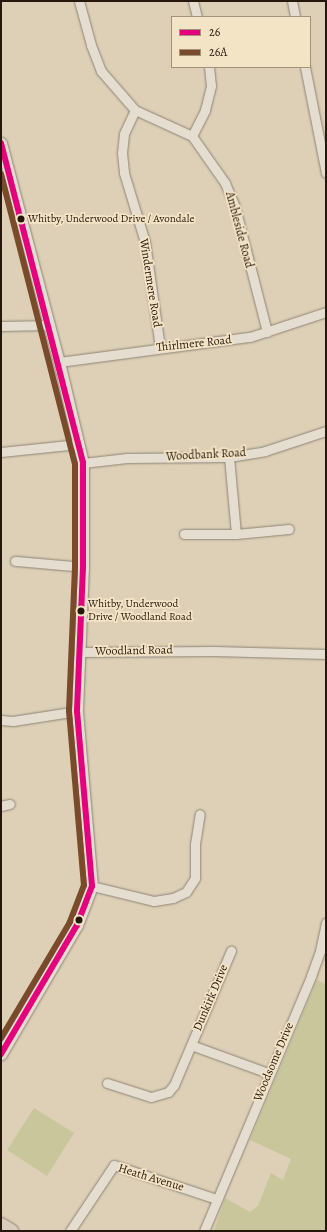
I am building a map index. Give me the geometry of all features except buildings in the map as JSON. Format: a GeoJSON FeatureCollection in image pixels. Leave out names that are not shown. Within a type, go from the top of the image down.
{"type":"FeatureCollection","features":[{"type":"Feature","properties":{"kind":"main road"},"geometry":{"type":"LineString","coordinates":[[1,1225],[11,1231]]}},
{"type":"Feature","properties":{"kind":"street"},"geometry":{"type":"LineString","coordinates":[[79,1],[91,45],[101,71],[135,110]]}},
{"type":"Feature","properties":{"kind":"street"},"geometry":{"type":"LineString","coordinates":[[193,1],[197,16]]}},
{"type":"Feature","properties":{"kind":"street"},"geometry":{"type":"LineString","coordinates":[[292,1],[295,16]]}},
{"type":"Feature","properties":{"kind":"street"},"geometry":{"type":"LineString","coordinates":[[192,136],[205,110],[211,86],[208,68]]}},
{"type":"Feature","properties":{"kind":"street"},"geometry":{"type":"LineString","coordinates":[[305,68],[326,173]]}},
{"type":"Feature","properties":{"kind":"street","name":"Ambleside Road"},"geometry":{"type":"LineString","coordinates":[[135,110],[192,136],[216,168],[231,194],[267,332]]}},
{"type":"Feature","properties":{"kind":"street","name":"Windermere Road"},"geometry":{"type":"LineString","coordinates":[[135,110],[124,134],[124,173],[145,242],[160,347]]}},
{"type":"Feature","properties":{"kind":"street"},"geometry":{"type":"LineString","coordinates":[[1,142],[50,325],[83,463],[83,567],[80,652]]}},
{"type":"Feature","properties":{"kind":"street","name":"Thirlmere Road"},"geometry":{"type":"LineString","coordinates":[[59,362],[160,347],[209,344],[267,332],[326,312]]}},
{"type":"Feature","properties":{"kind":"street"},"geometry":{"type":"LineString","coordinates":[[1,326],[50,325]]}},
{"type":"Feature","properties":{"kind":"street","name":"Woodbank Road"},"geometry":{"type":"LineString","coordinates":[[83,463],[127,458],[229,457],[265,451],[326,431]]}},
{"type":"Feature","properties":{"kind":"street"},"geometry":{"type":"LineString","coordinates":[[1,452],[79,444]]}},
{"type":"Feature","properties":{"kind":"street"},"geometry":{"type":"LineString","coordinates":[[229,457],[236,534]]}},
{"type":"Feature","properties":{"kind":"street"},"geometry":{"type":"LineString","coordinates":[[184,534],[236,534],[289,529]]}},
{"type":"Feature","properties":{"kind":"street"},"geometry":{"type":"LineString","coordinates":[[15,561],[83,567]]}},
{"type":"Feature","properties":{"kind":"street","name":"Woodland Road"},"geometry":{"type":"LineString","coordinates":[[1,1054],[76,925],[92,886],[77,711],[80,652],[214,650],[326,654]]}},
{"type":"Feature","properties":{"kind":"street"},"geometry":{"type":"LineString","coordinates":[[1,720],[13,721],[77,711]]}},
{"type":"Feature","properties":{"kind":"street"},"geometry":{"type":"LineString","coordinates":[[92,886],[154,901],[173,898],[186,892],[195,878],[195,844],[200,814]]}},
{"type":"Feature","properties":{"kind":"street","name":"Woodsome Drive"},"geometry":{"type":"LineString","coordinates":[[204,1231],[268,1073],[311,976],[326,923]]}},
{"type":"Feature","properties":{"kind":"street","name":"Dunkirk Drive"},"geometry":{"type":"LineString","coordinates":[[107,1083],[151,1097],[160,1096],[174,1085],[231,950]]}},
{"type":"Feature","properties":{"kind":"street","name":"Dunkirk Drive"},"geometry":{"type":"LineString","coordinates":[[191,1045],[268,1073]]}},
{"type":"Feature","properties":{"kind":"street","name":"Heath Avenue"},"geometry":{"type":"LineString","coordinates":[[70,1231],[114,1165],[216,1199]]}},
{"type":"Feature","properties":{"kind":"shaded area"},"geometry":{"type":"Polygon","coordinates":[[[317,980],[326,984],[326,1231],[214,1231],[225,1198],[250,1212],[258,1206],[271,1173],[283,1180],[291,1159],[250,1140],[317,980]]]}},
{"type":"Feature","properties":{"kind":"shaded area"},"geometry":{"type":"Polygon","coordinates":[[[34,1108],[74,1133],[47,1176],[7,1150],[34,1108]]]}},
{"type":"Feature","properties":{"kind":"transit line","name":"26"},"geometry":{"type":"LineString","coordinates":[[1,143],[83,463],[83,567],[77,711],[92,886],[77,925],[1,1054]]}},
{"type":"Feature","properties":{"kind":"transit line","name":"26A"},"geometry":{"type":"LineString","coordinates":[[1,174],[75,464],[75,567],[69,711],[84,885],[70,922],[1,1038]]}},
{"type":"Feature","properties":{"kind":"place","name":"Whitby, Underwood Drive / Avondale"},"geometry":{"type":"Point","coordinates":[21,219]}},
{"type":"Feature","properties":{"kind":"place","name":"Whitby, Underwood Drive / Woodland Road"},"geometry":{"type":"Point","coordinates":[81,611]}}]}
